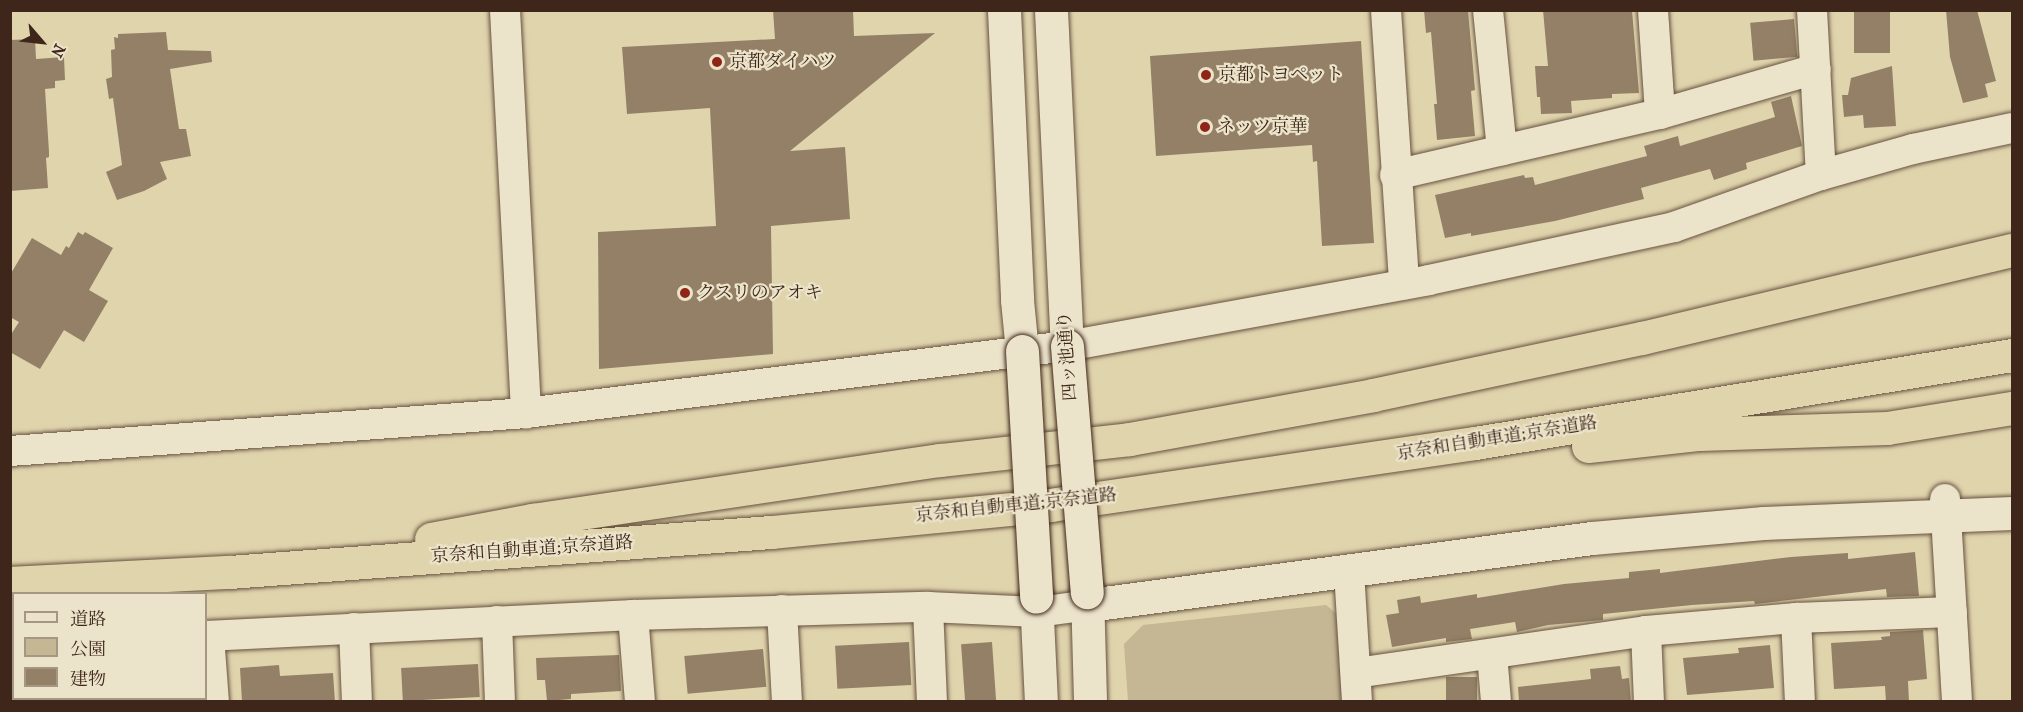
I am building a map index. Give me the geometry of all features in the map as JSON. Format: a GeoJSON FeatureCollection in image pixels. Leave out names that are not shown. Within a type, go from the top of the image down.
{"type":"FeatureCollection","features":[{"type":"Feature","properties":{"kind":"highway"},"geometry":{"type":"LineString","coordinates":[[414,542],[533,520],[940,460],[1129,439],[1373,395],[1642,338],[2013,250]]}},
{"type":"Feature","properties":{"kind":"highway","name":"京奈和自動車道;京奈道路"},"geometry":{"type":"LineString","coordinates":[[10,568],[414,542],[769,515],[1048,489],[1485,425],[2013,339]]}},
{"type":"Feature","properties":{"kind":"highway","name":"京奈和自動車道;京奈道路"},"geometry":{"type":"LineString","coordinates":[[10,583],[229,572],[748,534],[1050,505],[1475,443],[2013,355]]}},
{"type":"Feature","properties":{"kind":"highway"},"geometry":{"type":"LineString","coordinates":[[1050,505],[1699,434],[1887,428],[2013,408]]}},
{"type":"Feature","properties":{"kind":"main road"},"geometry":{"type":"LineString","coordinates":[[1004,10],[1017,300],[1022,351],[1041,702]]}},
{"type":"Feature","properties":{"kind":"main road","name":"四ッ池通り"},"geometry":{"type":"LineString","coordinates":[[1051,10],[1067,346],[1088,599],[1090,702]]}},
{"type":"Feature","properties":{"kind":"main road"},"geometry":{"type":"LineString","coordinates":[[1088,599],[1349,571],[1592,538],[1946,506],[2013,513]]}},
{"type":"Feature","properties":{"kind":"street"},"geometry":{"type":"LineString","coordinates":[[505,10],[526,413]]}},
{"type":"Feature","properties":{"kind":"street"},"geometry":{"type":"LineString","coordinates":[[1386,10],[1404,285]]}},
{"type":"Feature","properties":{"kind":"street"},"geometry":{"type":"LineString","coordinates":[[1488,10],[1502,150]]}},
{"type":"Feature","properties":{"kind":"street"},"geometry":{"type":"LineString","coordinates":[[1653,10],[1660,114]]}},
{"type":"Feature","properties":{"kind":"street"},"geometry":{"type":"LineString","coordinates":[[1812,10],[1821,175]]}},
{"type":"Feature","properties":{"kind":"street"},"geometry":{"type":"LineString","coordinates":[[1395,175],[1660,114],[1816,69]]}},
{"type":"Feature","properties":{"kind":"street"},"geometry":{"type":"LineString","coordinates":[[10,451],[526,413],[1067,346],[1404,285],[1674,227],[1821,175],[1914,162],[2013,128]]}},
{"type":"Feature","properties":{"kind":"street"},"geometry":{"type":"LineString","coordinates":[[1946,506],[1957,702]]}},
{"type":"Feature","properties":{"kind":"street"},"geometry":{"type":"LineString","coordinates":[[1349,571],[1356,687],[1492,654],[1646,631],[1796,618],[1952,612]]}},
{"type":"Feature","properties":{"kind":"street"},"geometry":{"type":"LineString","coordinates":[[214,702],[207,636],[633,615],[1037,604],[1088,599]]}},
{"type":"Feature","properties":{"kind":"street"},"geometry":{"type":"LineString","coordinates":[[928,607],[932,702]]}},
{"type":"Feature","properties":{"kind":"street"},"geometry":{"type":"LineString","coordinates":[[782,610],[787,702]]}},
{"type":"Feature","properties":{"kind":"street"},"geometry":{"type":"LineString","coordinates":[[633,615],[640,702]]}},
{"type":"Feature","properties":{"kind":"street"},"geometry":{"type":"LineString","coordinates":[[1796,618],[1800,702]]}},
{"type":"Feature","properties":{"kind":"street"},"geometry":{"type":"LineString","coordinates":[[497,621],[500,702]]}},
{"type":"Feature","properties":{"kind":"street"},"geometry":{"type":"LineString","coordinates":[[354,628],[357,702]]}},
{"type":"Feature","properties":{"kind":"street"},"geometry":{"type":"LineString","coordinates":[[1646,631],[1649,702]]}},
{"type":"Feature","properties":{"kind":"street"},"geometry":{"type":"LineString","coordinates":[[1492,654],[1496,702]]}},
{"type":"Feature","properties":{"kind":"green space"},"geometry":{"type":"Polygon","coordinates":[[[1326,605],[1337,614],[1343,701],[1128,701],[1124,644],[1143,625],[1326,605]]]}},
{"type":"Feature","properties":{"kind":"building"},"geometry":{"type":"Polygon","coordinates":[[[773,10],[853,10],[854,36],[935,33],[790,151],[845,147],[850,219],[771,226],[773,354],[599,369],[598,232],[716,226],[710,108],[627,114],[622,47],[775,39],[773,10]]]}},
{"type":"Feature","properties":{"kind":"building"},"geometry":{"type":"Polygon","coordinates":[[[1424,10],[1468,10],[1475,90],[1471,91],[1475,136],[1437,140],[1434,104],[1437,104],[1431,32],[1426,33],[1424,10]]]}},
{"type":"Feature","properties":{"kind":"building"},"geometry":{"type":"Polygon","coordinates":[[[1543,10],[1632,10],[1639,93],[1612,94],[1612,98],[1571,101],[1572,113],[1541,114],[1540,97],[1537,97],[1535,66],[1548,66],[1543,10]]]}},
{"type":"Feature","properties":{"kind":"building"},"geometry":{"type":"Polygon","coordinates":[[[1854,10],[1890,10],[1890,53],[1854,53],[1854,10]]]}},
{"type":"Feature","properties":{"kind":"building"},"geometry":{"type":"Polygon","coordinates":[[[1946,10],[1977,10],[1996,81],[1985,84],[1988,97],[1963,103],[1950,57],[1946,10]]]}},
{"type":"Feature","properties":{"kind":"building"},"geometry":{"type":"Polygon","coordinates":[[[1794,19],[1797,57],[1753,61],[1750,23],[1794,19]]]}},
{"type":"Feature","properties":{"kind":"building"},"geometry":{"type":"Polygon","coordinates":[[[166,32],[168,50],[211,51],[212,62],[170,69],[179,129],[186,129],[191,156],[160,162],[167,179],[144,191],[117,200],[106,172],[122,165],[113,98],[109,99],[106,79],[112,77],[111,50],[115,49],[114,37],[118,38],[118,34],[166,32]]]}},
{"type":"Feature","properties":{"kind":"building"},"geometry":{"type":"Polygon","coordinates":[[[35,39],[36,59],[64,57],[65,80],[55,81],[55,88],[45,89],[49,152],[49,157],[46,158],[48,188],[10,191],[10,40],[35,39]]]}},
{"type":"Feature","properties":{"kind":"building"},"geometry":{"type":"Polygon","coordinates":[[[1361,41],[1374,243],[1322,246],[1317,161],[1313,162],[1312,145],[1156,156],[1150,56],[1361,41]]]}},
{"type":"Feature","properties":{"kind":"building"},"geometry":{"type":"Polygon","coordinates":[[[1892,66],[1896,126],[1864,128],[1863,115],[1844,117],[1842,95],[1848,95],[1851,78],[1892,66]]]}},
{"type":"Feature","properties":{"kind":"building"},"geometry":{"type":"Polygon","coordinates":[[[1791,96],[1802,146],[1746,163],[1747,169],[1714,180],[1710,169],[1641,188],[1644,199],[1555,221],[1471,236],[1471,233],[1445,238],[1435,195],[1524,175],[1525,178],[1533,177],[1535,185],[1647,156],[1644,146],[1678,136],[1680,146],[1775,117],[1771,102],[1791,96]]]}},
{"type":"Feature","properties":{"kind":"building"},"geometry":{"type":"Polygon","coordinates":[[[78,232],[83,235],[85,232],[113,248],[89,290],[108,301],[84,342],[64,330],[40,369],[10,352],[10,336],[19,322],[10,317],[10,275],[32,238],[61,255],[66,246],[69,248],[78,232]]]}},
{"type":"Feature","properties":{"kind":"building"},"geometry":{"type":"Polygon","coordinates":[[[1915,552],[1919,596],[1887,597],[1886,589],[1755,604],[1754,601],[1692,605],[1603,614],[1603,620],[1548,625],[1517,632],[1515,622],[1470,629],[1472,639],[1446,642],[1446,638],[1392,647],[1386,615],[1399,613],[1397,600],[1420,596],[1421,603],[1477,594],[1477,598],[1564,584],[1629,578],[1629,572],[1660,569],[1660,573],[1791,557],[1848,553],[1848,559],[1915,552]]]}},
{"type":"Feature","properties":{"kind":"building"},"geometry":{"type":"Polygon","coordinates":[[[1923,630],[1927,679],[1908,681],[1909,702],[1886,702],[1885,686],[1834,689],[1831,643],[1882,640],[1881,637],[1890,636],[1890,632],[1923,630]]]}},
{"type":"Feature","properties":{"kind":"building"},"geometry":{"type":"Polygon","coordinates":[[[909,642],[911,685],[837,689],[835,646],[909,642]]]}},
{"type":"Feature","properties":{"kind":"building"},"geometry":{"type":"Polygon","coordinates":[[[992,642],[996,702],[965,702],[961,644],[992,642]]]}},
{"type":"Feature","properties":{"kind":"building"},"geometry":{"type":"Polygon","coordinates":[[[1770,645],[1774,688],[1687,695],[1683,658],[1739,653],[1738,648],[1770,645]]]}},
{"type":"Feature","properties":{"kind":"building"},"geometry":{"type":"Polygon","coordinates":[[[763,649],[766,687],[688,694],[684,656],[763,649]]]}},
{"type":"Feature","properties":{"kind":"building"},"geometry":{"type":"Polygon","coordinates":[[[619,655],[621,691],[571,694],[571,699],[547,701],[545,680],[537,680],[536,658],[619,655]]]}},
{"type":"Feature","properties":{"kind":"building"},"geometry":{"type":"Polygon","coordinates":[[[478,664],[480,697],[403,701],[401,668],[478,664]]]}},
{"type":"Feature","properties":{"kind":"building"},"geometry":{"type":"Polygon","coordinates":[[[279,665],[280,676],[333,673],[335,702],[242,702],[240,668],[279,665]]]}},
{"type":"Feature","properties":{"kind":"building"},"geometry":{"type":"Polygon","coordinates":[[[1620,666],[1622,679],[1629,678],[1631,702],[1519,702],[1518,687],[1591,679],[1590,669],[1620,666]]]}},
{"type":"Feature","properties":{"kind":"building"},"geometry":{"type":"Polygon","coordinates":[[[1446,677],[1477,677],[1477,702],[1446,702],[1446,677]]]}},
{"type":"Feature","properties":{"kind":"place","name":"京都ダイハツ"},"geometry":{"type":"Point","coordinates":[717,62]}},
{"type":"Feature","properties":{"kind":"place","name":"京都トヨペット"},"geometry":{"type":"Point","coordinates":[1206,75]}},
{"type":"Feature","properties":{"kind":"place","name":"ネッツ京華"},"geometry":{"type":"Point","coordinates":[1205,127]}},
{"type":"Feature","properties":{"kind":"place","name":"クスリのアオキ"},"geometry":{"type":"Point","coordinates":[685,293]}}]}
